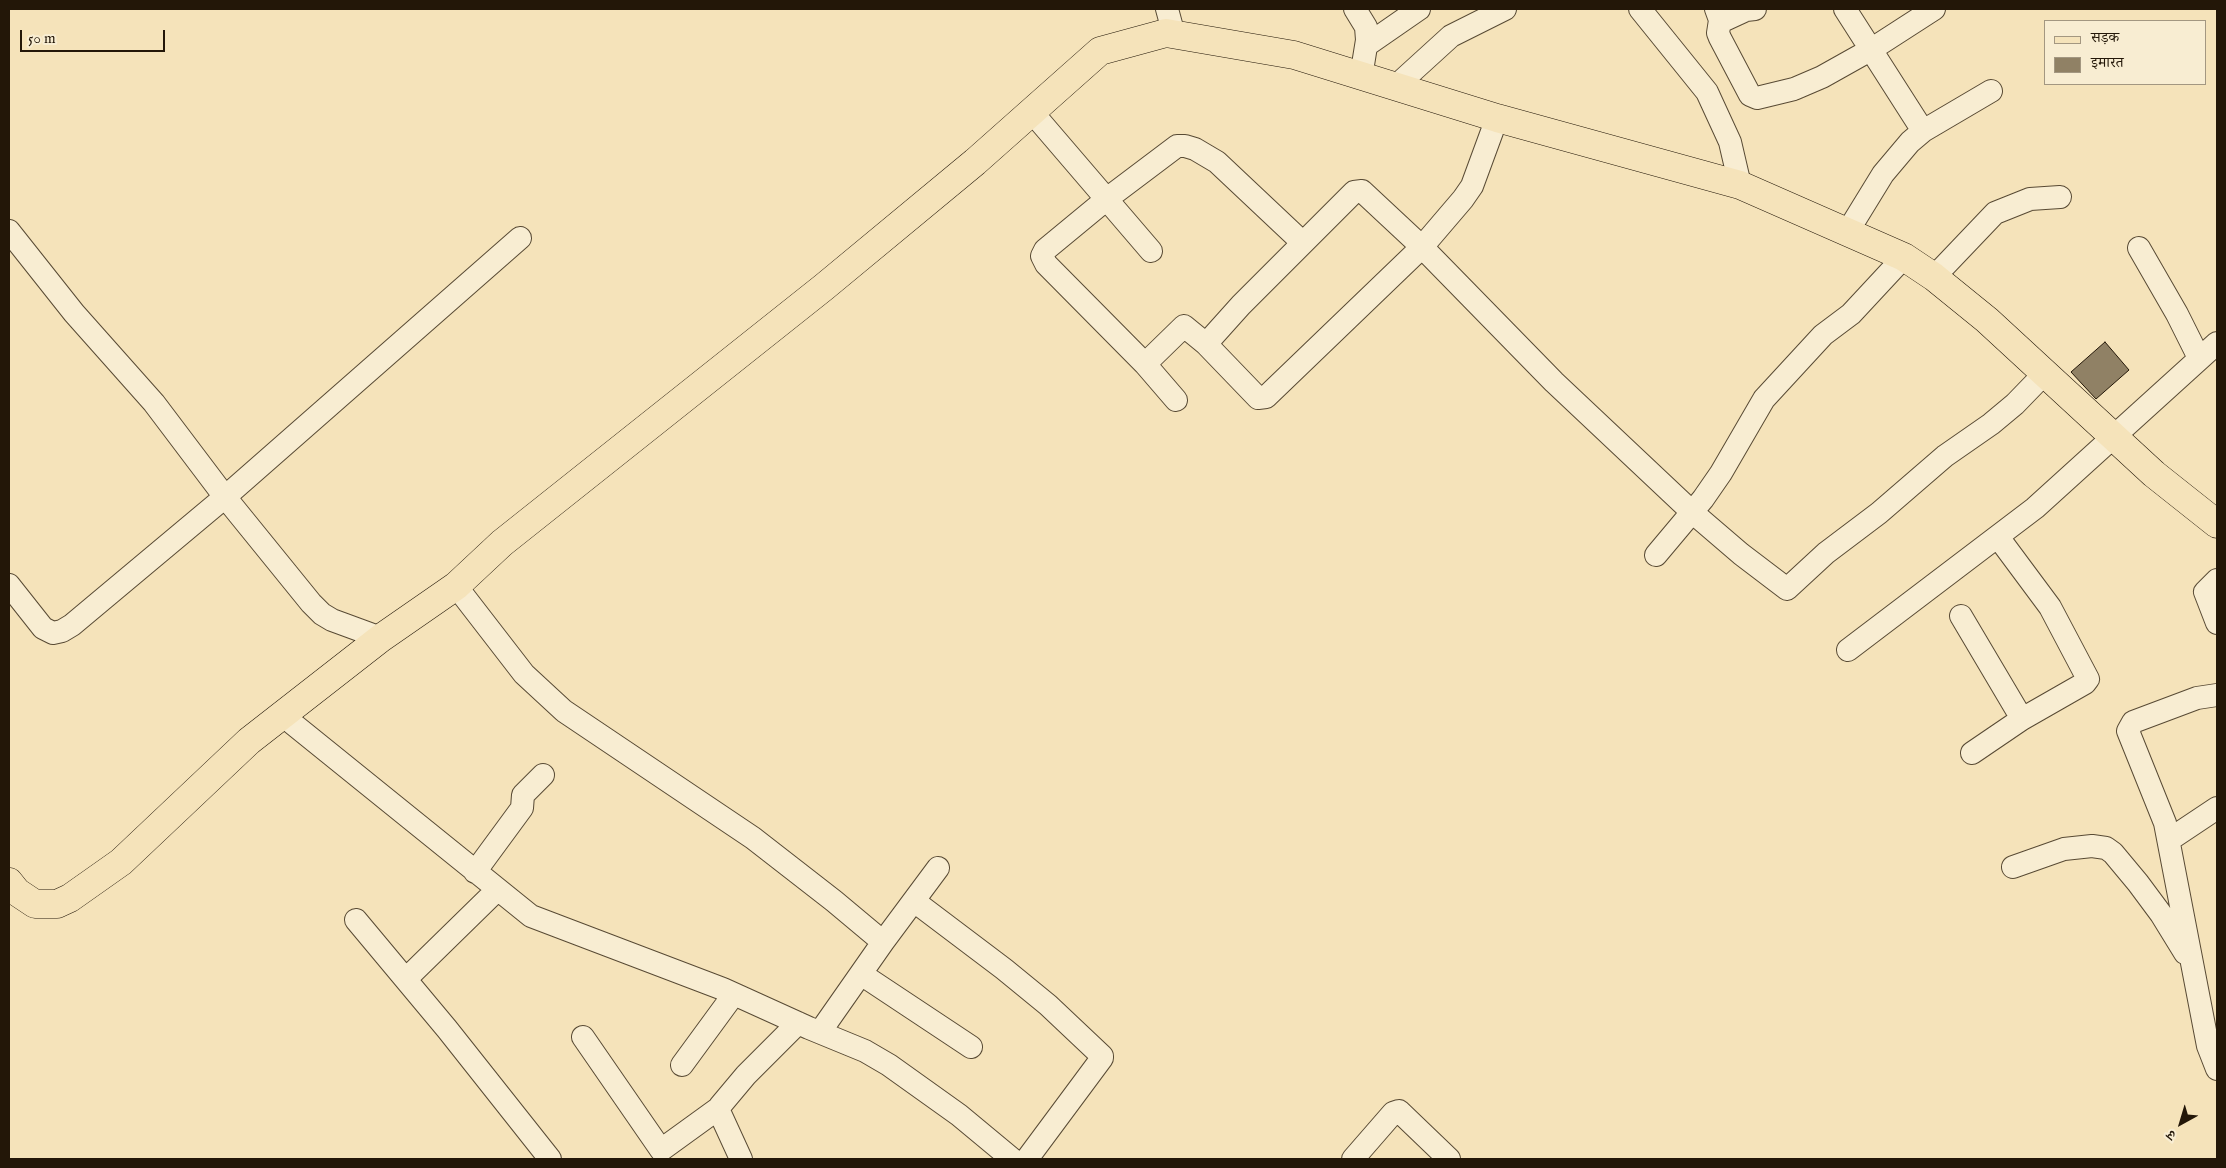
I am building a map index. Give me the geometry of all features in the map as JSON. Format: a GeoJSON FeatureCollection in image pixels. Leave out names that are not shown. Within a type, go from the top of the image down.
{"type":"FeatureCollection","features":[{"type":"Feature","properties":{"kind":"main road"},"geometry":{"type":"LineString","coordinates":[[9,882],[17,892],[35,904],[46,906],[57,904],[70,898],[121,862],[249,741],[381,638],[456,586],[502,543],[764,335],[975,162],[1100,51],[1166,34],[1294,55],[1496,118],[1740,185],[1904,257],[1934,277],[1987,320],[2154,474],[2217,524]]}},
{"type":"Feature","properties":{"kind":"street"},"geometry":{"type":"LineString","coordinates":[[1167,9],[1174,35]]}},
{"type":"Feature","properties":{"kind":"street"},"geometry":{"type":"LineString","coordinates":[[1355,9],[1366,28],[1367,45],[1361,77]]}},
{"type":"Feature","properties":{"kind":"street"},"geometry":{"type":"LineString","coordinates":[[1367,45],[1419,9]]}},
{"type":"Feature","properties":{"kind":"street"},"geometry":{"type":"LineString","coordinates":[[1395,87],[1451,36],[1505,9]]}},
{"type":"Feature","properties":{"kind":"street"},"geometry":{"type":"LineString","coordinates":[[1640,9],[1707,92],[1730,142],[1740,185]]}},
{"type":"Feature","properties":{"kind":"street"},"geometry":{"type":"LineString","coordinates":[[1755,9],[1718,15],[1718,33],[1720,38],[1750,95],[1754,98],[1807,84],[1872,49],[1934,9]]}},
{"type":"Feature","properties":{"kind":"street"},"geometry":{"type":"LineString","coordinates":[[1845,9],[1924,131]]}},
{"type":"Feature","properties":{"kind":"street"},"geometry":{"type":"LineString","coordinates":[[1848,231],[1882,174],[1910,142],[1924,131],[1991,90]]}},
{"type":"Feature","properties":{"kind":"street"},"geometry":{"type":"LineString","coordinates":[[1031,111],[1108,198],[1151,251]]}},
{"type":"Feature","properties":{"kind":"street"},"geometry":{"type":"LineString","coordinates":[[1145,364],[1184,326],[1206,344],[1258,398],[1262,399],[1422,247],[1468,192],[1482,162],[1496,118]]}},
{"type":"Feature","properties":{"kind":"street"},"geometry":{"type":"LineString","coordinates":[[1176,400],[1145,364],[1042,259],[1045,250],[1170,149],[1177,146],[1186,146],[1206,154],[1303,243]]}},
{"type":"Feature","properties":{"kind":"street"},"geometry":{"type":"LineString","coordinates":[[1206,344],[1241,305],[1354,192],[1360,190],[1367,194],[1422,247],[1554,382],[1692,512],[1741,554],[1787,589],[1826,553],[1879,514],[1946,456],[1991,424],[2015,404],[2045,373]]}},
{"type":"Feature","properties":{"kind":"street"},"geometry":{"type":"LineString","coordinates":[[1934,277],[1995,213],[2030,199],[2060,198]]}},
{"type":"Feature","properties":{"kind":"street"},"geometry":{"type":"LineString","coordinates":[[9,231],[74,313],[154,403],[225,497],[322,614],[332,620],[381,638]]}},
{"type":"Feature","properties":{"kind":"street"},"geometry":{"type":"LineString","coordinates":[[9,585],[43,628],[53,633],[62,631],[72,625],[225,497],[520,238]]}},
{"type":"Feature","properties":{"kind":"street"},"geometry":{"type":"LineString","coordinates":[[1848,650],[2035,508],[2114,436],[2211,353],[2177,314],[2139,248]]}},
{"type":"Feature","properties":{"kind":"street"},"geometry":{"type":"LineString","coordinates":[[1656,555],[1692,512],[1721,473],[1764,398],[1823,334],[1851,314],[1904,257]]}},
{"type":"Feature","properties":{"kind":"street"},"geometry":{"type":"LineString","coordinates":[[1972,752],[2022,719],[2088,680],[2050,608],[1998,537]]}},
{"type":"Feature","properties":{"kind":"street"},"geometry":{"type":"LineString","coordinates":[[2217,580],[2205,592],[2217,623]]}},
{"type":"Feature","properties":{"kind":"street"},"geometry":{"type":"LineString","coordinates":[[456,586],[524,674],[564,711],[753,838],[834,900],[882,942]]}},
{"type":"Feature","properties":{"kind":"street"},"geometry":{"type":"LineString","coordinates":[[1961,616],[2022,719]]}},
{"type":"Feature","properties":{"kind":"street"},"geometry":{"type":"LineString","coordinates":[[2217,695],[2197,698],[2133,722],[2128,728],[2128,734],[2165,823],[2208,1046],[2217,1069]]}},
{"type":"Feature","properties":{"kind":"street"},"geometry":{"type":"LineString","coordinates":[[282,715],[524,912],[536,919],[652,961],[734,994],[879,1058],[958,1115],[1002,1156]]}},
{"type":"Feature","properties":{"kind":"street"},"geometry":{"type":"LineString","coordinates":[[475,872],[522,808],[523,795],[543,775]]}},
{"type":"Feature","properties":{"kind":"street"},"geometry":{"type":"LineString","coordinates":[[2169,840],[2217,808]]}},
{"type":"Feature","properties":{"kind":"street"},"geometry":{"type":"LineString","coordinates":[[2013,867],[2064,849],[2092,846],[2106,848],[2113,853],[2138,883],[2161,914],[2191,962]]}},
{"type":"Feature","properties":{"kind":"street"},"geometry":{"type":"LineString","coordinates":[[820,1032],[882,942],[938,868]]}},
{"type":"Feature","properties":{"kind":"street"},"geometry":{"type":"LineString","coordinates":[[406,979],[497,890]]}},
{"type":"Feature","properties":{"kind":"street"},"geometry":{"type":"LineString","coordinates":[[914,901],[1011,974],[1048,1005],[1102,1057],[1027,1159]]}},
{"type":"Feature","properties":{"kind":"street"},"geometry":{"type":"LineString","coordinates":[[356,920],[406,979],[550,1159]]}},
{"type":"Feature","properties":{"kind":"street"},"geometry":{"type":"LineString","coordinates":[[860,974],[971,1047]]}},
{"type":"Feature","properties":{"kind":"street"},"geometry":{"type":"LineString","coordinates":[[682,1065],[734,994]]}},
{"type":"Feature","properties":{"kind":"street"},"geometry":{"type":"LineString","coordinates":[[582,1037],[656,1146],[661,1150],[719,1108],[746,1075],[798,1023]]}},
{"type":"Feature","properties":{"kind":"street"},"geometry":{"type":"LineString","coordinates":[[719,1108],[741,1159]]}},
{"type":"Feature","properties":{"kind":"street"},"geometry":{"type":"LineString","coordinates":[[1352,1159],[1393,1113],[1398,1111],[1449,1159]]}},
{"type":"Feature","properties":{"kind":"building"},"geometry":{"type":"Polygon","coordinates":[[[2105,342],[2129,370],[2096,399],[2071,372],[2105,342]]]}}]}
